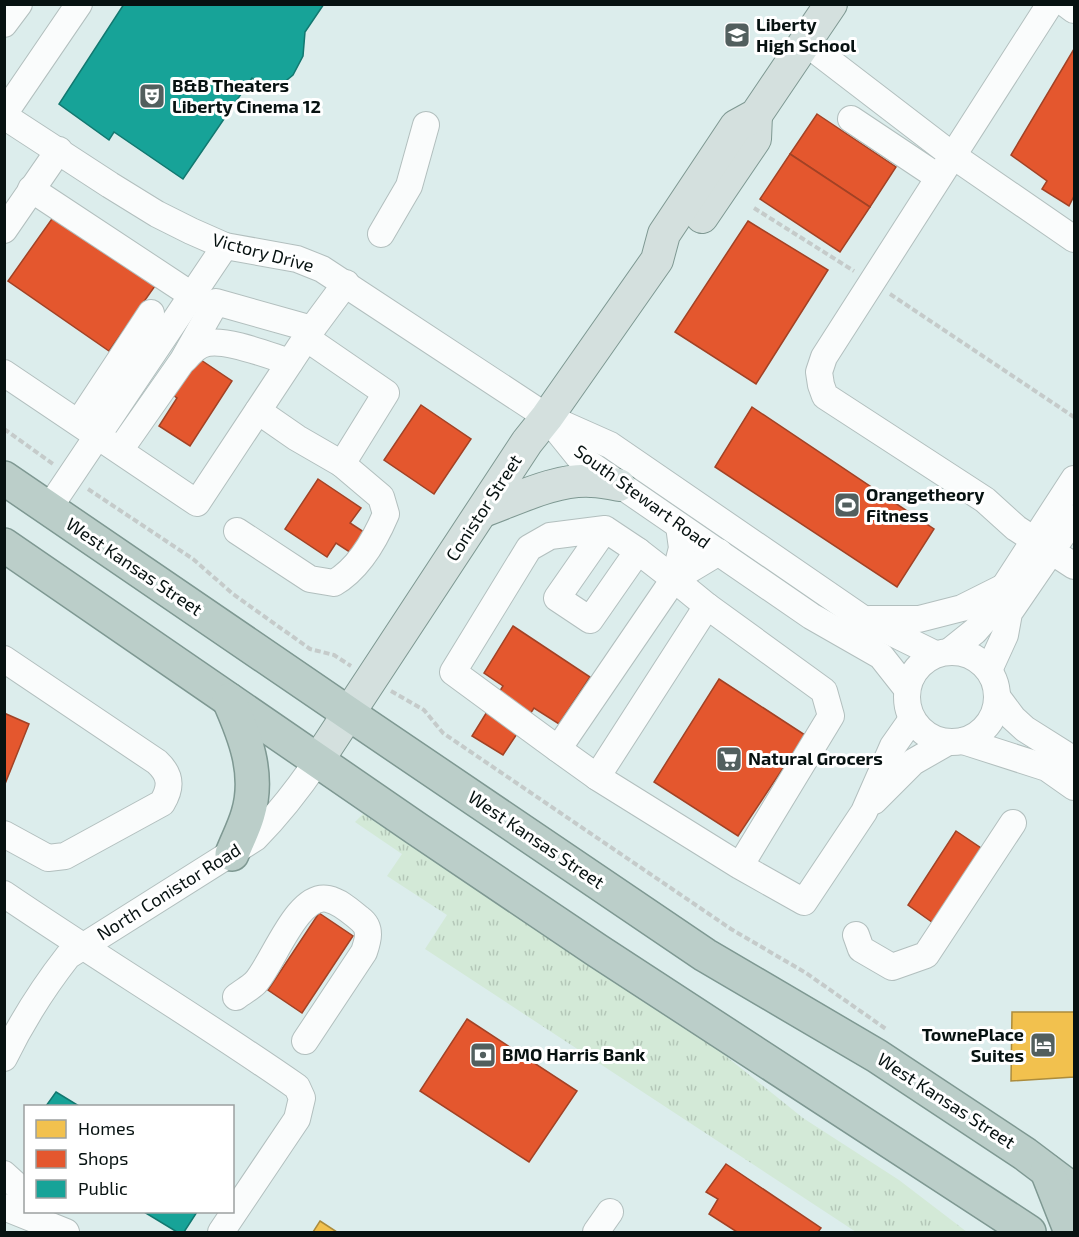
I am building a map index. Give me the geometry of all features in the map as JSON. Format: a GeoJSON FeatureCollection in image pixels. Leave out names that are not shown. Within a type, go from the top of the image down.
{"type":"FeatureCollection","features":[{"type":"Feature","properties":{"kind":"highway","name":"West Kansas Street"},"geometry":{"type":"LineString","coordinates":[[4,478],[705,955],[877,1056],[968,1115],[1074,1191]]}},
{"type":"Feature","properties":{"kind":"highway"},"geometry":{"type":"LineString","coordinates":[[4,544],[588,944],[1029,1233]]}},
{"type":"Feature","properties":{"kind":"highway"},"geometry":{"type":"LineString","coordinates":[[229,700],[246,740],[253,780],[249,813],[232,854]]}},
{"type":"Feature","properties":{"kind":"highway"},"geometry":{"type":"LineString","coordinates":[[1047,1171],[1071,1233]]}},
{"type":"Feature","properties":{"kind":"highway"},"geometry":{"type":"LineString","coordinates":[[956,1184],[993,1233]]}},
{"type":"Feature","properties":{"kind":"main road","name":"Conistor Street"},"geometry":{"type":"LineString","coordinates":[[318,760],[527,442],[657,260],[683,245],[754,139],[756,115],[831,4]]}},
{"type":"Feature","properties":{"kind":"main road"},"geometry":{"type":"LineString","coordinates":[[483,511],[567,483],[590,481],[619,485]]}},
{"type":"Feature","properties":{"kind":"street"},"geometry":{"type":"LineString","coordinates":[[4,24],[19,4]]}},
{"type":"Feature","properties":{"kind":"street"},"geometry":{"type":"LineString","coordinates":[[4,115],[78,4]]}},
{"type":"Feature","properties":{"kind":"street"},"geometry":{"type":"LineString","coordinates":[[1050,4],[871,282],[824,357],[819,372],[825,396],[985,500],[1016,528],[1074,566]]}},
{"type":"Feature","properties":{"kind":"street"},"geometry":{"type":"LineString","coordinates":[[1066,4],[1074,10]]}},
{"type":"Feature","properties":{"kind":"street"},"geometry":{"type":"LineString","coordinates":[[806,43],[952,155],[1074,239]]}},
{"type":"Feature","properties":{"kind":"street","name":"Victory Drive"},"geometry":{"type":"LineString","coordinates":[[4,115],[157,214],[225,246],[297,259],[322,268],[547,417]]}},
{"type":"Feature","properties":{"kind":"street"},"geometry":{"type":"LineString","coordinates":[[851,119],[938,177]]}},
{"type":"Feature","properties":{"kind":"street"},"geometry":{"type":"LineString","coordinates":[[381,234],[409,186],[426,124]]}},
{"type":"Feature","properties":{"kind":"street"},"geometry":{"type":"LineString","coordinates":[[4,230],[59,150]]}},
{"type":"Feature","properties":{"kind":"street"},"geometry":{"type":"LineString","coordinates":[[31,189],[161,298],[193,296]]}},
{"type":"Feature","properties":{"kind":"street"},"geometry":{"type":"LineString","coordinates":[[89,429],[193,296],[225,246]]}},
{"type":"Feature","properties":{"kind":"street"},"geometry":{"type":"LineString","coordinates":[[4,373],[197,503],[290,362],[346,283]]}},
{"type":"Feature","properties":{"kind":"street"},"geometry":{"type":"LineString","coordinates":[[49,508],[72,477],[89,429],[161,298]]}},
{"type":"Feature","properties":{"kind":"street"},"geometry":{"type":"LineString","coordinates":[[120,450],[183,360],[216,302],[309,334],[386,393],[342,464]]}},
{"type":"Feature","properties":{"kind":"street"},"geometry":{"type":"LineString","coordinates":[[183,360],[196,347],[207,343],[223,343],[290,362]]}},
{"type":"Feature","properties":{"kind":"street"},"geometry":{"type":"LineString","coordinates":[[237,531],[310,579],[334,584],[349,574],[380,529],[386,514],[381,497],[342,464],[297,438],[258,411]]}},
{"type":"Feature","properties":{"kind":"street","name":"South Stewart Road"},"geometry":{"type":"LineString","coordinates":[[547,417],[578,456],[812,616],[880,656],[907,689]]}},
{"type":"Feature","properties":{"kind":"street","name":"South Stewart Road"},"geometry":{"type":"LineString","coordinates":[[547,417],[610,445],[862,618],[942,653]]}},
{"type":"Feature","properties":{"kind":"street"},"geometry":{"type":"LineString","coordinates":[[989,670],[1005,634],[1009,613],[1044,545],[1074,479]]}},
{"type":"Feature","properties":{"kind":"street"},"geometry":{"type":"LineString","coordinates":[[862,618],[919,619],[962,608],[1004,587],[1044,545],[1074,518]]}},
{"type":"Feature","properties":{"kind":"street"},"geometry":{"type":"LineString","coordinates":[[558,749],[674,579],[682,549],[680,526]]}},
{"type":"Feature","properties":{"kind":"street"},"geometry":{"type":"LineString","coordinates":[[605,529],[557,598],[590,620],[638,551]]}},
{"type":"Feature","properties":{"kind":"street"},"geometry":{"type":"LineString","coordinates":[[741,866],[831,716],[824,691],[707,606],[638,551],[605,529],[550,536],[529,548],[453,672],[597,777],[741,866],[804,902],[864,812],[893,747],[912,719]]}},
{"type":"Feature","properties":{"kind":"street"},"geometry":{"type":"LineString","coordinates":[[674,579],[719,552]]}},
{"type":"Feature","properties":{"kind":"street"},"geometry":{"type":"LineString","coordinates":[[1004,587],[997,606],[975,631],[942,653],[921,662],[912,674],[907,689],[907,704],[912,719],[934,739],[956,742],[1047,768],[1074,787]]}},
{"type":"Feature","properties":{"kind":"street"},"geometry":{"type":"LineString","coordinates":[[597,777],[707,606]]}},
{"type":"Feature","properties":{"kind":"street"},"geometry":{"type":"LineString","coordinates":[[864,812],[913,762],[977,735],[988,725],[995,712],[998,698],[996,684],[989,670],[979,660],[965,653],[942,653]]}},
{"type":"Feature","properties":{"kind":"street"},"geometry":{"type":"LineString","coordinates":[[4,659],[157,762],[166,770],[169,787],[162,803],[65,856],[48,858],[4,834]]}},
{"type":"Feature","properties":{"kind":"street"},"geometry":{"type":"LineString","coordinates":[[998,698],[1013,718],[1025,729],[1074,760]]}},
{"type":"Feature","properties":{"kind":"street","name":"North Conistor Road"},"geometry":{"type":"LineString","coordinates":[[4,1058],[13,1031],[68,956],[255,838],[302,785],[318,760]]}},
{"type":"Feature","properties":{"kind":"street"},"geometry":{"type":"LineString","coordinates":[[856,934],[861,949],[892,967],[926,955],[1013,823]]}},
{"type":"Feature","properties":{"kind":"street"},"geometry":{"type":"LineString","coordinates":[[4,894],[297,1087],[302,1098],[297,1119],[221,1233]]}},
{"type":"Feature","properties":{"kind":"street"},"geometry":{"type":"LineString","coordinates":[[236,997],[256,982],[293,921],[308,903],[326,898],[344,906],[364,922],[369,936],[364,952],[305,1041]]}},
{"type":"Feature","properties":{"kind":"street"},"geometry":{"type":"LineString","coordinates":[[4,1174],[24,1192]]}},
{"type":"Feature","properties":{"kind":"street"},"geometry":{"type":"LineString","coordinates":[[4,1207],[66,1232]]}},
{"type":"Feature","properties":{"kind":"street"},"geometry":{"type":"LineString","coordinates":[[45,1213],[66,1232]]}},
{"type":"Feature","properties":{"kind":"path"},"geometry":{"type":"LineString","coordinates":[[754,208],[871,282],[1074,417]]}},
{"type":"Feature","properties":{"kind":"path"},"geometry":{"type":"LineString","coordinates":[[4,429],[193,559],[233,594],[310,650],[334,655]]}},
{"type":"Feature","properties":{"kind":"path"},"geometry":{"type":"LineString","coordinates":[[424,710],[443,733],[731,929],[806,973],[890,1032]]}},
{"type":"Feature","properties":{"kind":"green space"},"geometry":{"type":"Polygon","coordinates":[[[363,814],[707,1041],[803,1118],[899,1180],[967,1232],[856,1232],[425,949],[447,915],[387,876],[402,854],[355,822],[363,814]]]}},
{"type":"Feature","properties":{"kind":"building: Homes","name":"TownePlace Suites"},"geometry":{"type":"Polygon","coordinates":[[[1012,1012],[1074,1012],[1074,1077],[1011,1081],[1012,1012]]]}},
{"type":"Feature","properties":{"kind":"building: Homes"},"geometry":{"type":"Polygon","coordinates":[[[320,1221],[337,1232],[313,1232],[320,1221]]]}},
{"type":"Feature","properties":{"kind":"building: Shops"},"geometry":{"type":"Polygon","coordinates":[[[1074,49],[1074,196],[1069,206],[1042,189],[1047,181],[1011,155],[1074,49]]]}},
{"type":"Feature","properties":{"kind":"building: Shops"},"geometry":{"type":"Polygon","coordinates":[[[817,114],[896,167],[870,207],[790,154],[817,114]]]}},
{"type":"Feature","properties":{"kind":"building: Shops"},"geometry":{"type":"Polygon","coordinates":[[[790,154],[870,207],[840,252],[760,199],[790,154]]]}},
{"type":"Feature","properties":{"kind":"building: Shops"},"geometry":{"type":"Polygon","coordinates":[[[54,216],[155,286],[109,351],[8,281],[54,216]]]}},
{"type":"Feature","properties":{"kind":"building: Shops"},"geometry":{"type":"Polygon","coordinates":[[[748,221],[828,270],[756,384],[675,332],[748,221]]]}},
{"type":"Feature","properties":{"kind":"building: Shops"},"geometry":{"type":"Polygon","coordinates":[[[198,358],[232,381],[190,446],[159,426],[177,398],[173,395],[198,358]]]}},
{"type":"Feature","properties":{"kind":"building: Shops"},"geometry":{"type":"Polygon","coordinates":[[[421,405],[471,439],[434,494],[384,460],[421,405]]]}},
{"type":"Feature","properties":{"kind":"building: Shops"},"geometry":{"type":"Polygon","coordinates":[[[752,407],[934,529],[897,587],[715,467],[752,407]]]}},
{"type":"Feature","properties":{"kind":"building: Shops"},"geometry":{"type":"Polygon","coordinates":[[[318,479],[361,508],[350,523],[376,540],[362,560],[336,543],[327,557],[285,529],[318,479]]]}},
{"type":"Feature","properties":{"kind":"building: Shops"},"geometry":{"type":"Polygon","coordinates":[[[513,626],[590,677],[559,724],[534,708],[503,755],[472,736],[503,686],[484,673],[513,626]]]}},
{"type":"Feature","properties":{"kind":"building: Shops","name":"Natural Grocers"},"geometry":{"type":"Polygon","coordinates":[[[719,679],[805,735],[738,836],[654,782],[719,679]]]}},
{"type":"Feature","properties":{"kind":"building: Shops"},"geometry":{"type":"Polygon","coordinates":[[[4,713],[29,724],[5,784],[4,783],[4,713]]]}},
{"type":"Feature","properties":{"kind":"building: Shops"},"geometry":{"type":"Polygon","coordinates":[[[956,831],[984,850],[936,925],[908,905],[956,831]]]}},
{"type":"Feature","properties":{"kind":"building: Shops"},"geometry":{"type":"Polygon","coordinates":[[[319,913],[353,936],[302,1013],[268,990],[319,913]]]}},
{"type":"Feature","properties":{"kind":"building: Shops","name":"BMO Harris Bank"},"geometry":{"type":"Polygon","coordinates":[[[467,1019],[577,1091],[529,1162],[420,1091],[467,1019]]]}},
{"type":"Feature","properties":{"kind":"building: Shops"},"geometry":{"type":"Polygon","coordinates":[[[726,1164],[821,1228],[818,1232],[737,1232],[709,1214],[718,1199],[706,1192],[726,1164]]]}},
{"type":"Feature","properties":{"kind":"building: Public","name":"B&B Theaters Liberty Cinema 12"},"geometry":{"type":"Polygon","coordinates":[[[124,4],[324,4],[305,32],[303,56],[293,75],[282,84],[266,87],[252,78],[183,179],[114,132],[109,140],[59,104],[124,4]]]}},
{"type":"Feature","properties":{"kind":"building: Public"},"geometry":{"type":"Polygon","coordinates":[[[56,1092],[77,1105],[47,1105],[56,1092]]]}},
{"type":"Feature","properties":{"kind":"building: Public"},"geometry":{"type":"Polygon","coordinates":[[[146,1213],[196,1213],[184,1232],[177,1232],[146,1213]]]}},
{"type":"Feature","properties":{"kind":"place","name":"Liberty High School"},"geometry":{"type":"Point","coordinates":[737,35]}},
{"type":"Feature","properties":{"kind":"place","name":"B&B Theaters Liberty Cinema 12"},"geometry":{"type":"Point","coordinates":[152,96]}},
{"type":"Feature","properties":{"kind":"place","name":"Orangetheory Fitness"},"geometry":{"type":"Point","coordinates":[847,505]}},
{"type":"Feature","properties":{"kind":"place","name":"Natural Grocers"},"geometry":{"type":"Point","coordinates":[729,759]}},
{"type":"Feature","properties":{"kind":"place","name":"TownePlace Suites"},"geometry":{"type":"Point","coordinates":[1043,1045]}},
{"type":"Feature","properties":{"kind":"place","name":"BMO Harris Bank"},"geometry":{"type":"Point","coordinates":[483,1055]}}]}
